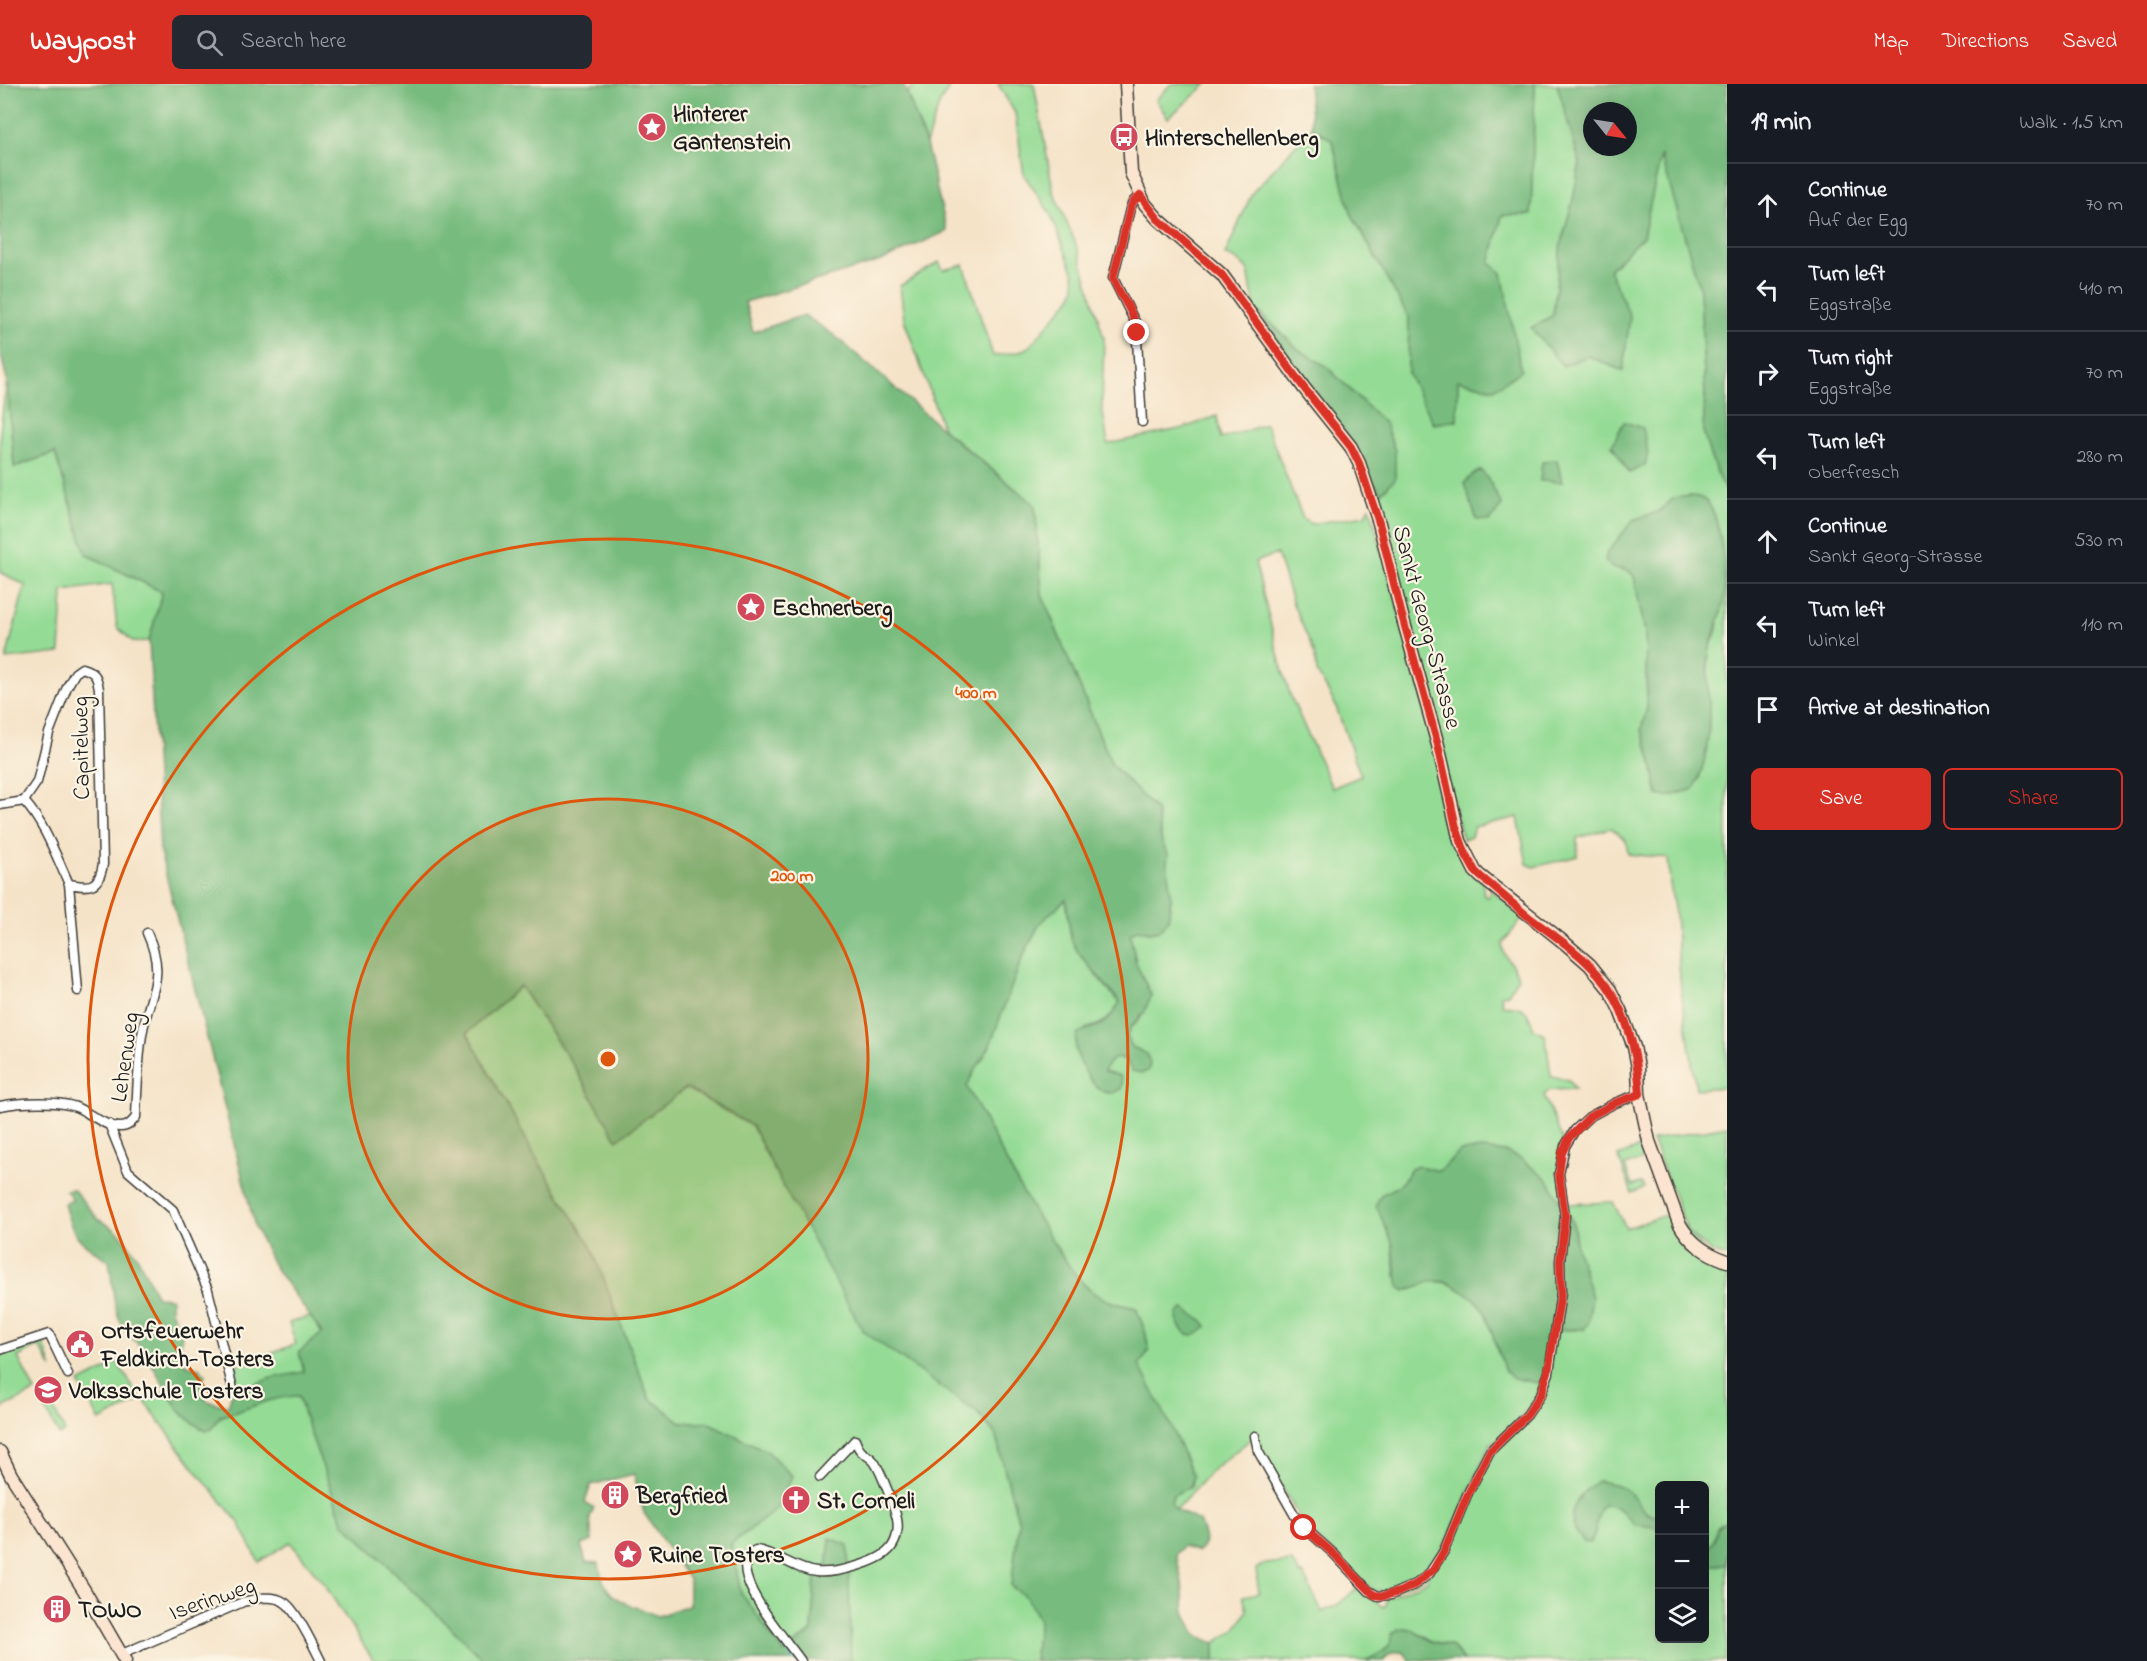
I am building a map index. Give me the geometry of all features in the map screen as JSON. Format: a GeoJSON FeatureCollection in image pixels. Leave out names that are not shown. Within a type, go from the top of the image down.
{"type":"FeatureCollection","features":[{"type":"Feature","properties":{"kind":"street","name":"Sankt Georg-Strasse"},"geometry":{"type":"LineString","coordinates":[[1126,84],[1131,173],[1140,195],[1158,219],[1222,275],[1304,388],[1351,447],[1359,463],[1376,513],[1460,841],[1475,871],[1566,944],[1594,969],[1610,990],[1634,1047],[1649,1141],[1679,1223],[1697,1246],[1727,1261]]}},
{"type":"Feature","properties":{"kind":"street"},"geometry":{"type":"LineString","coordinates":[[1140,195],[1130,209],[1113,278],[1136,324],[1142,422]]}},
{"type":"Feature","properties":{"kind":"street","name":"Capitelweg"},"geometry":{"type":"LineString","coordinates":[[69,884],[91,886],[99,880],[103,864],[98,677],[82,668],[75,673],[67,687],[49,733],[37,782],[24,801],[43,827],[69,884],[78,991]]}},
{"type":"Feature","properties":{"kind":"street"},"geometry":{"type":"LineString","coordinates":[[0,805],[24,801]]}},
{"type":"Feature","properties":{"kind":"street","name":"Lehenweg"},"geometry":{"type":"LineString","coordinates":[[0,1106],[17,1102],[69,1105],[109,1124],[121,1127],[131,1124],[136,1117],[141,1042],[158,970],[153,946],[147,933]]}},
{"type":"Feature","properties":{"kind":"street"},"geometry":{"type":"LineString","coordinates":[[1255,1436],[1258,1451],[1299,1522],[1369,1591],[1378,1596],[1399,1592],[1416,1584],[1433,1570],[1490,1451],[1527,1415],[1541,1394],[1548,1372],[1561,1292],[1560,1261],[1565,1216],[1559,1174],[1562,1153],[1569,1138],[1589,1117],[1615,1103],[1640,1094]]}},
{"type":"Feature","properties":{"kind":"street"},"geometry":{"type":"LineString","coordinates":[[109,1124],[128,1171],[173,1210],[208,1290],[233,1389]]}},
{"type":"Feature","properties":{"kind":"street"},"geometry":{"type":"LineString","coordinates":[[0,1350],[49,1334],[68,1374]]}},
{"type":"Feature","properties":{"kind":"street"},"geometry":{"type":"LineString","coordinates":[[801,1661],[778,1632],[750,1587],[744,1573],[746,1557],[756,1550],[763,1551],[808,1570],[829,1572],[865,1564],[880,1557],[890,1550],[898,1530],[897,1518],[874,1461],[861,1453],[855,1440],[820,1477]]}},
{"type":"Feature","properties":{"kind":"street"},"geometry":{"type":"LineString","coordinates":[[0,1452],[5,1477],[84,1590],[123,1657]]}},
{"type":"Feature","properties":{"kind":"street","name":"Iserinweg"},"geometry":{"type":"LineString","coordinates":[[123,1657],[243,1602],[272,1598],[283,1601],[291,1608],[321,1661]]}},
{"type":"Feature","properties":{"kind":"green space"},"geometry":{"type":"Polygon","coordinates":[[[0,84],[903,84],[926,144],[947,231],[881,261],[745,302],[753,332],[804,315],[834,335],[960,444],[1035,505],[1042,595],[1112,765],[1156,810],[1162,843],[1168,854],[1171,899],[1168,921],[1160,930],[1150,932],[1138,929],[1130,934],[1136,963],[1151,995],[1144,1013],[1130,1028],[1127,1036],[1132,1047],[1147,1054],[1150,1064],[1148,1071],[1142,1073],[1132,1071],[1126,1060],[1117,1057],[1109,1062],[1104,1071],[1120,1076],[1121,1089],[1112,1093],[1099,1089],[1081,1063],[1076,1048],[1077,1035],[1106,1021],[1120,1002],[1079,954],[1071,939],[1066,899],[1040,923],[1022,958],[989,1048],[967,1087],[1028,1202],[1074,1272],[1084,1285],[1100,1297],[1136,1308],[1145,1331],[1149,1351],[1139,1365],[1168,1420],[1193,1476],[1191,1486],[1173,1495],[1171,1504],[1176,1510],[1199,1521],[1205,1541],[1198,1552],[1183,1546],[1176,1554],[1185,1612],[1196,1635],[1215,1643],[1215,1661],[1034,1661],[1039,1620],[1027,1598],[1011,1586],[1019,1523],[995,1433],[980,1415],[863,1331],[752,1126],[686,1088],[617,1140],[573,1065],[520,986],[467,1033],[537,1159],[591,1246],[649,1398],[681,1422],[707,1422],[767,1451],[792,1476],[777,1509],[731,1544],[741,1593],[784,1653],[812,1631],[815,1575],[827,1572],[830,1538],[848,1545],[851,1661],[485,1661],[343,1522],[299,1396],[279,1398],[220,1416],[212,1429],[206,1431],[184,1415],[150,1360],[120,1321],[115,1304],[109,1261],[85,1244],[75,1233],[64,1204],[73,1200],[66,1190],[73,1189],[98,1219],[119,1232],[137,1256],[157,1297],[171,1298],[171,1311],[182,1332],[180,1352],[186,1365],[200,1368],[205,1375],[201,1383],[207,1401],[228,1406],[232,1393],[271,1378],[304,1372],[299,1352],[322,1333],[274,1266],[255,1227],[160,851],[149,641],[162,592],[86,554],[55,453],[14,467],[7,380],[0,351],[0,84]],[[634,1474],[591,1485],[585,1502],[594,1509],[590,1517],[592,1541],[581,1545],[586,1562],[599,1563],[601,1576],[611,1593],[627,1604],[658,1616],[689,1605],[689,1579],[644,1513],[634,1474]]]}},
{"type":"Feature","properties":{"kind":"green space"},"geometry":{"type":"Polygon","coordinates":[[[914,84],[951,84],[939,105],[926,144],[907,93],[914,84]]]}},
{"type":"Feature","properties":{"kind":"green space"},"geometry":{"type":"Polygon","coordinates":[[[998,84],[1034,84],[1053,190],[1078,249],[1104,338],[1102,407],[1108,444],[1184,428],[1217,416],[1221,439],[1266,424],[1303,519],[1311,524],[1365,515],[1370,507],[1436,746],[1447,805],[1443,815],[1483,884],[1484,896],[1488,897],[1490,890],[1525,915],[1503,943],[1504,952],[1518,977],[1508,994],[1501,995],[1502,1005],[1516,1006],[1526,1012],[1534,1029],[1545,1034],[1551,1076],[1569,1080],[1575,1089],[1549,1090],[1544,1096],[1564,1143],[1562,1204],[1521,1159],[1461,1151],[1439,1171],[1419,1166],[1411,1169],[1400,1185],[1381,1195],[1376,1205],[1392,1242],[1396,1276],[1410,1290],[1420,1284],[1441,1282],[1452,1284],[1471,1295],[1488,1317],[1498,1352],[1503,1361],[1518,1373],[1542,1384],[1533,1403],[1500,1438],[1490,1444],[1447,1541],[1423,1578],[1391,1592],[1375,1592],[1305,1527],[1260,1450],[1256,1435],[1211,1471],[1176,1510],[1171,1504],[1173,1495],[1191,1486],[1139,1365],[1149,1351],[1145,1331],[1136,1308],[1100,1297],[1084,1285],[1074,1272],[1028,1202],[967,1087],[989,1047],[1022,958],[1040,923],[1066,899],[1071,939],[1095,974],[1120,1003],[1106,1020],[1085,1029],[1083,1067],[1122,1083],[1120,1076],[1104,1071],[1109,1062],[1117,1057],[1126,1060],[1139,1050],[1132,1047],[1127,1036],[1130,1028],[1139,1021],[1151,995],[1136,963],[1130,934],[1138,929],[1150,932],[1168,854],[1162,843],[1156,810],[1112,765],[1042,595],[1035,505],[943,429],[904,319],[900,286],[939,262],[943,270],[964,265],[993,356],[1019,352],[1029,347],[1070,299],[1075,288],[1074,274],[1050,213],[1024,175],[1015,113],[998,84]],[[1277,554],[1255,562],[1291,697],[1332,788],[1361,776],[1335,704],[1317,672],[1314,652],[1293,604],[1277,554]]]}},
{"type":"Feature","properties":{"kind":"green space"},"geometry":{"type":"Polygon","coordinates":[[[1171,84],[1207,84],[1168,118],[1156,100],[1171,84]]]}},
{"type":"Feature","properties":{"kind":"green space"},"geometry":{"type":"Polygon","coordinates":[[[1308,84],[1535,84],[1531,215],[1502,215],[1490,263],[1502,273],[1521,371],[1494,389],[1458,380],[1457,420],[1434,424],[1408,374],[1409,318],[1351,213],[1332,140],[1312,127],[1308,84]]]}},
{"type":"Feature","properties":{"kind":"green space"},"geometry":{"type":"Polygon","coordinates":[[[1535,84],[1557,84],[1580,163],[1561,244],[1553,315],[1588,356],[1623,371],[1629,316],[1609,270],[1643,236],[1661,154],[1700,289],[1705,396],[1703,431],[1720,481],[1727,492],[1727,1087],[1696,1089],[1681,990],[1668,858],[1628,854],[1626,840],[1611,828],[1577,838],[1578,856],[1534,867],[1527,864],[1518,817],[1474,827],[1471,837],[1463,840],[1403,611],[1374,482],[1381,493],[1395,451],[1385,424],[1326,366],[1299,350],[1255,308],[1248,271],[1240,262],[1225,255],[1252,193],[1312,127],[1332,140],[1351,213],[1409,318],[1408,374],[1457,420],[1458,380],[1494,389],[1490,263],[1502,214],[1531,214],[1535,84]],[[1674,498],[1622,538],[1607,553],[1621,570],[1628,570],[1634,576],[1645,632],[1647,708],[1641,730],[1650,754],[1658,795],[1699,780],[1708,736],[1709,651],[1719,625],[1674,498]]]}},
{"type":"Feature","properties":{"kind":"green space"},"geometry":{"type":"Polygon","coordinates":[[[1557,84],[1727,84],[1727,492],[1720,481],[1703,431],[1705,396],[1700,289],[1661,155],[1643,236],[1609,270],[1630,316],[1623,371],[1588,356],[1563,366],[1531,328],[1553,315],[1561,244],[1580,163],[1557,84]]]}},
{"type":"Feature","properties":{"kind":"green space"},"geometry":{"type":"Polygon","coordinates":[[[1255,308],[1299,350],[1326,366],[1385,424],[1395,451],[1395,479],[1381,493],[1329,410],[1293,364],[1255,308]]]}},
{"type":"Feature","properties":{"kind":"green space"},"geometry":{"type":"Polygon","coordinates":[[[7,380],[14,467],[55,453],[86,554],[162,592],[149,641],[133,642],[117,627],[112,584],[63,591],[60,653],[6,659],[25,585],[0,572],[0,432],[7,380]]]}},
{"type":"Feature","properties":{"kind":"green space"},"geometry":{"type":"Polygon","coordinates":[[[1624,422],[1643,428],[1648,453],[1645,465],[1629,473],[1612,445],[1624,422]]]}},
{"type":"Feature","properties":{"kind":"green space"},"geometry":{"type":"Polygon","coordinates":[[[1557,460],[1562,482],[1540,481],[1542,462],[1557,460]]]}},
{"type":"Feature","properties":{"kind":"green space"},"geometry":{"type":"Polygon","coordinates":[[[1481,470],[1502,505],[1490,521],[1477,520],[1464,484],[1473,474],[1481,470]]]}},
{"type":"Feature","properties":{"kind":"green space"},"geometry":{"type":"Polygon","coordinates":[[[1689,496],[1703,499],[1710,506],[1715,517],[1724,562],[1724,600],[1708,659],[1709,725],[1702,769],[1694,789],[1667,797],[1658,795],[1650,754],[1641,730],[1647,708],[1645,632],[1634,576],[1628,570],[1612,568],[1605,560],[1607,553],[1633,520],[1660,511],[1674,498],[1689,496]]]}},
{"type":"Feature","properties":{"kind":"green space"},"geometry":{"type":"Polygon","coordinates":[[[520,986],[573,1065],[617,1139],[686,1088],[752,1126],[779,1179],[995,1434],[1019,1523],[1011,1586],[1027,1598],[1039,1620],[1034,1661],[851,1661],[849,1630],[830,1538],[827,1572],[815,1575],[812,1631],[783,1653],[741,1593],[731,1544],[777,1509],[792,1476],[767,1451],[707,1422],[681,1422],[649,1398],[591,1246],[537,1159],[467,1033],[520,986]]]}},
{"type":"Feature","properties":{"kind":"green space"},"geometry":{"type":"Polygon","coordinates":[[[1727,1126],[1727,1257],[1712,1252],[1688,1232],[1652,1140],[1727,1126]]]}},
{"type":"Feature","properties":{"kind":"green space"},"geometry":{"type":"Polygon","coordinates":[[[1642,1147],[1646,1148],[1650,1157],[1625,1166],[1632,1186],[1641,1183],[1644,1188],[1632,1193],[1618,1156],[1642,1147]]]}},
{"type":"Feature","properties":{"kind":"green space"},"geometry":{"type":"Polygon","coordinates":[[[1482,1149],[1506,1152],[1521,1159],[1548,1180],[1573,1223],[1577,1250],[1592,1297],[1588,1323],[1584,1329],[1563,1330],[1551,1334],[1546,1373],[1542,1384],[1513,1378],[1505,1371],[1485,1312],[1474,1298],[1447,1282],[1432,1281],[1405,1291],[1399,1287],[1392,1242],[1376,1205],[1381,1195],[1400,1185],[1411,1169],[1418,1166],[1439,1171],[1461,1151],[1482,1149]]]}},
{"type":"Feature","properties":{"kind":"green space"},"geometry":{"type":"Polygon","coordinates":[[[1613,1202],[1626,1228],[1672,1213],[1714,1264],[1718,1266],[1722,1263],[1727,1264],[1727,1522],[1717,1528],[1714,1541],[1709,1547],[1709,1481],[1655,1481],[1655,1643],[1709,1643],[1709,1566],[1727,1564],[1725,1661],[1463,1661],[1453,1647],[1431,1641],[1422,1634],[1393,1639],[1385,1650],[1365,1661],[1215,1661],[1215,1643],[1236,1629],[1247,1611],[1243,1596],[1259,1593],[1256,1569],[1264,1564],[1292,1562],[1301,1575],[1303,1574],[1322,1612],[1337,1605],[1361,1585],[1383,1607],[1386,1605],[1387,1598],[1426,1581],[1492,1454],[1537,1405],[1556,1332],[1576,1330],[1585,1274],[1577,1250],[1573,1223],[1567,1213],[1567,1204],[1613,1202]]]}},
{"type":"Feature","properties":{"kind":"green space"},"geometry":{"type":"Polygon","coordinates":[[[1183,1309],[1202,1320],[1207,1326],[1197,1334],[1187,1334],[1178,1321],[1177,1314],[1183,1309]]]}},
{"type":"Feature","properties":{"kind":"green space"},"geometry":{"type":"Polygon","coordinates":[[[316,1314],[322,1333],[305,1372],[299,1396],[343,1522],[485,1661],[374,1661],[324,1584],[290,1542],[259,1562],[239,1523],[194,1468],[144,1400],[161,1392],[168,1395],[200,1428],[236,1409],[235,1366],[296,1344],[289,1323],[316,1314]]]}},
{"type":"Feature","properties":{"kind":"green space"},"geometry":{"type":"Polygon","coordinates":[[[38,1340],[44,1344],[52,1369],[39,1346],[18,1357],[35,1392],[0,1409],[0,1355],[38,1340]]]}},
{"type":"Feature","properties":{"kind":"green space"},"geometry":{"type":"Polygon","coordinates":[[[116,1360],[141,1400],[100,1421],[79,1383],[109,1368],[108,1364],[116,1360]]]}},
{"type":"Feature","properties":{"kind":"green space"},"geometry":{"type":"Polygon","coordinates":[[[48,1397],[65,1432],[59,1435],[41,1401],[48,1397]]]}},
{"type":"Feature","properties":{"kind":"green space"},"geometry":{"type":"Polygon","coordinates":[[[1597,1481],[1615,1484],[1626,1490],[1644,1511],[1655,1516],[1655,1527],[1633,1524],[1617,1508],[1603,1505],[1593,1538],[1590,1543],[1584,1542],[1573,1525],[1572,1517],[1577,1501],[1597,1481]]]}},
{"type":"Feature","properties":{"kind":"green space"},"geometry":{"type":"Polygon","coordinates":[[[1727,1522],[1727,1564],[1709,1566],[1709,1547],[1714,1541],[1717,1528],[1727,1522]]]}},
{"type":"Feature","properties":{"kind":"green space"},"geometry":{"type":"Polygon","coordinates":[[[1398,1629],[1414,1630],[1431,1641],[1453,1647],[1463,1661],[1431,1659],[1411,1661],[1403,1652],[1389,1655],[1384,1661],[1365,1661],[1387,1648],[1392,1640],[1392,1634],[1398,1629]]]}},
{"type":"Feature","properties":{"kind":"waterway"},"geometry":{"type":"LineString","coordinates":[[771,1627],[794,1661]]}},
{"type":"Feature","properties":{"kind":"place","name":"Hinterer Gantenstein"},"geometry":{"type":"Point","coordinates":[652,127]}},
{"type":"Feature","properties":{"kind":"place","name":"Hinterschellenberg"},"geometry":{"type":"Point","coordinates":[1124,137]}},
{"type":"Feature","properties":{"kind":"place","name":"Eschnerberg"},"geometry":{"type":"Point","coordinates":[751,607]}},
{"type":"Feature","properties":{"kind":"place","name":"Ortsfeuerwehr Feldkirch-Tosters"},"geometry":{"type":"Point","coordinates":[80,1344]}},
{"type":"Feature","properties":{"kind":"place","name":"Volksschule Tosters"},"geometry":{"type":"Point","coordinates":[48,1390]}},
{"type":"Feature","properties":{"kind":"place","name":"Bergfried"},"geometry":{"type":"Point","coordinates":[615,1495]}},
{"type":"Feature","properties":{"kind":"place","name":"St. Corneli"},"geometry":{"type":"Point","coordinates":[796,1500]}},
{"type":"Feature","properties":{"kind":"place","name":"Ruine Tosters"},"geometry":{"type":"Point","coordinates":[628,1554]}},
{"type":"Feature","properties":{"kind":"place","name":"TOWO"},"geometry":{"type":"Point","coordinates":[57,1609]}},
{"type":"Feature","properties":{"kind":"route"},"geometry":{"type":"LineString","coordinates":[[1137,333],[1131,312],[1113,278],[1130,209],[1140,195],[1158,219],[1222,275],[1304,388],[1351,447],[1370,492],[1379,523],[1438,745],[1456,827],[1466,855],[1480,876],[1566,944],[1599,975],[1620,1010],[1634,1047],[1638,1067],[1640,1094],[1596,1112],[1575,1130],[1565,1146],[1559,1174],[1565,1204],[1560,1261],[1561,1292],[1551,1361],[1545,1385],[1535,1404],[1522,1421],[1490,1451],[1433,1570],[1424,1579],[1399,1592],[1383,1596],[1374,1595],[1334,1554],[1304,1528]]}}]}
